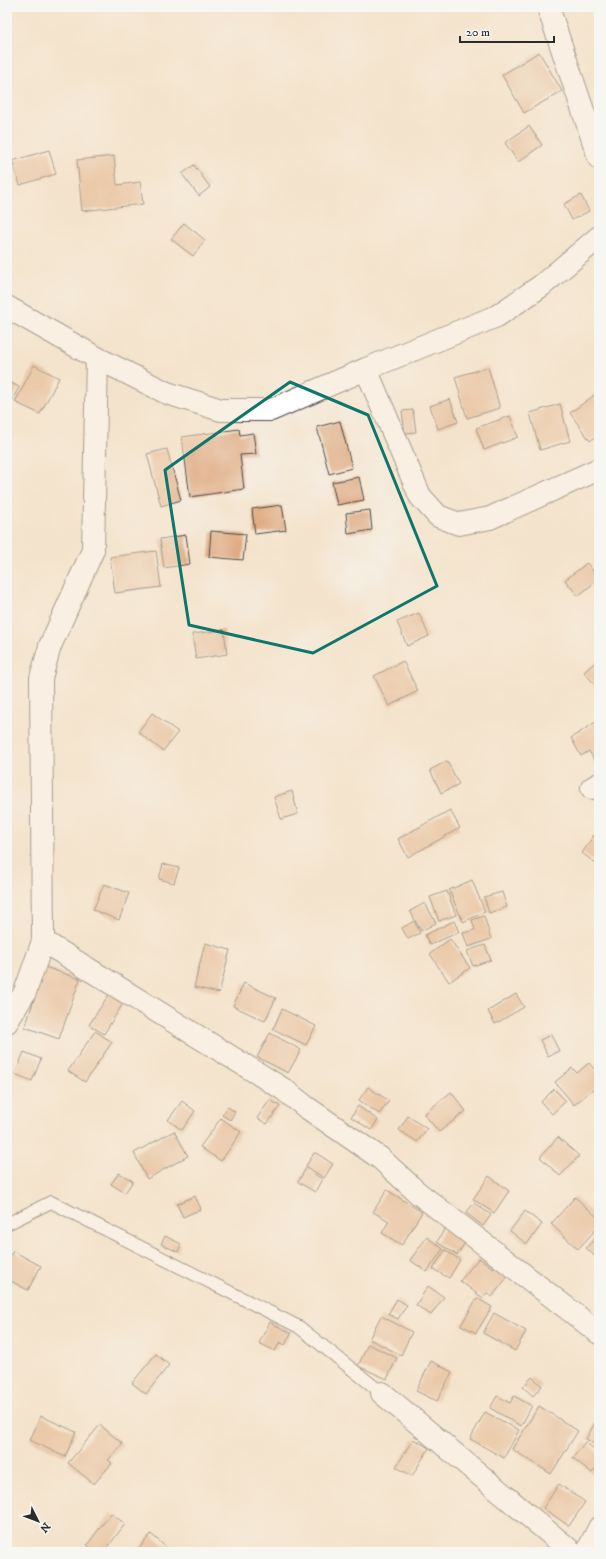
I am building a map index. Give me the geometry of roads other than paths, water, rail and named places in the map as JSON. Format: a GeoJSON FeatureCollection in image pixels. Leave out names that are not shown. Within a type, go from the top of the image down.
{"type":"FeatureCollection","features":[{"type":"Feature","properties":{"kind":"street"},"geometry":{"type":"LineString","coordinates":[[548,7],[599,158]]}},
{"type":"Feature","properties":{"kind":"street"},"geometry":{"type":"LineString","coordinates":[[7,307],[97,358],[167,393],[221,410],[271,410],[366,369],[498,316],[541,286],[599,237]]}},
{"type":"Feature","properties":{"kind":"street"},"geometry":{"type":"LineString","coordinates":[[7,1022],[25,992],[43,941],[40,678],[50,646],[93,550],[97,358]]}},
{"type":"Feature","properties":{"kind":"street"},"geometry":{"type":"LineString","coordinates":[[366,369],[420,496],[438,516],[459,524],[490,518],[599,469]]}},
{"type":"Feature","properties":{"kind":"street"},"geometry":{"type":"LineString","coordinates":[[43,941],[283,1089],[306,1107],[380,1158],[418,1192],[599,1333]]}},
{"type":"Feature","properties":{"kind":"street"},"geometry":{"type":"LineString","coordinates":[[382,1393],[572,1552]]}},
{"type":"Feature","properties":{"kind":"street"},"geometry":{"type":"LineString","coordinates":[[587,1552],[599,1528]]}},
{"type":"Feature","properties":{"kind":"lane"},"geometry":{"type":"LineString","coordinates":[[7,1224],[51,1202],[299,1327],[382,1393]]}}]}
